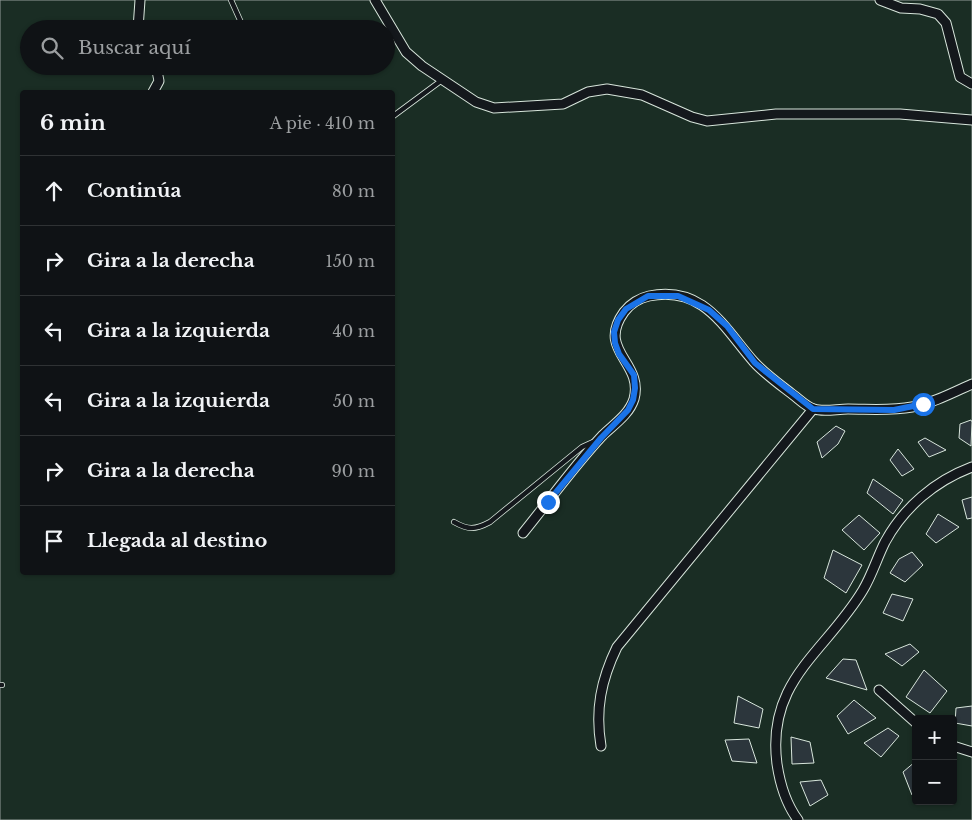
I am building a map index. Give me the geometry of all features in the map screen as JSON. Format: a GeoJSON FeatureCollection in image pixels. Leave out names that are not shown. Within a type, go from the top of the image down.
{"type":"FeatureCollection","features":[{"type":"Feature","properties":{"kind":"street"},"geometry":{"type":"LineString","coordinates":[[139,20],[140,0]]}},
{"type":"Feature","properties":{"kind":"street"},"geometry":{"type":"LineString","coordinates":[[375,0],[387,20]]}},
{"type":"Feature","properties":{"kind":"street"},"geometry":{"type":"LineString","coordinates":[[880,0],[901,8],[920,9],[938,14],[946,23],[960,77],[972,84]]}},
{"type":"Feature","properties":{"kind":"street"},"geometry":{"type":"LineString","coordinates":[[395,34],[406,52],[442,80],[476,102],[494,108],[563,104],[588,92],[606,89],[642,96],[692,117],[708,121],[776,114],[900,114],[972,120]]}},
{"type":"Feature","properties":{"kind":"street"},"geometry":{"type":"LineString","coordinates":[[153,90],[159,81],[158,75]]}},
{"type":"Feature","properties":{"kind":"street"},"geometry":{"type":"LineString","coordinates":[[523,533],[601,438],[628,410],[633,400],[635,388],[634,375],[615,343],[614,332],[618,320],[634,302],[648,296],[678,296],[709,310],[727,326],[755,363],[813,409],[894,410],[937,399],[972,384]]}},
{"type":"Feature","properties":{"kind":"street"},"geometry":{"type":"LineString","coordinates":[[601,746],[598,716],[600,694],[606,671],[617,647],[813,409]]}},
{"type":"Feature","properties":{"kind":"street"},"geometry":{"type":"LineString","coordinates":[[798,820],[792,812],[779,778],[775,749],[777,725],[783,700],[808,658],[842,620],[863,590],[897,521],[914,503],[934,487],[972,467]]}},
{"type":"Feature","properties":{"kind":"street"},"geometry":{"type":"LineString","coordinates":[[879,690],[912,719]]}},
{"type":"Feature","properties":{"kind":"street"},"geometry":{"type":"LineString","coordinates":[[957,747],[972,752]]}},
{"type":"Feature","properties":{"kind":"lane"},"geometry":{"type":"LineString","coordinates":[[231,0],[240,20]]}},
{"type":"Feature","properties":{"kind":"lane"},"geometry":{"type":"LineString","coordinates":[[395,114],[442,80]]}},
{"type":"Feature","properties":{"kind":"lane"},"geometry":{"type":"LineString","coordinates":[[454,522],[466,529],[478,529],[490,522],[582,447],[601,438]]}},
{"type":"Feature","properties":{"kind":"green space"},"geometry":{"type":"Polygon","coordinates":[[[0,0],[972,0],[972,820],[0,820],[0,0]]]}},
{"type":"Feature","properties":{"kind":"building"},"geometry":{"type":"Polygon","coordinates":[[[971,420],[971,446],[959,438],[960,424],[971,420]]]}},
{"type":"Feature","properties":{"kind":"building"},"geometry":{"type":"Polygon","coordinates":[[[836,426],[845,431],[838,444],[822,458],[817,442],[836,426]]]}},
{"type":"Feature","properties":{"kind":"building"},"geometry":{"type":"Polygon","coordinates":[[[925,438],[946,450],[929,457],[918,442],[925,438]]]}},
{"type":"Feature","properties":{"kind":"building"},"geometry":{"type":"Polygon","coordinates":[[[898,449],[914,469],[902,476],[890,460],[898,449]]]}},
{"type":"Feature","properties":{"kind":"building"},"geometry":{"type":"Polygon","coordinates":[[[873,479],[903,500],[893,514],[867,493],[873,479]]]}},
{"type":"Feature","properties":{"kind":"building"},"geometry":{"type":"Polygon","coordinates":[[[972,497],[972,518],[967,519],[962,500],[972,497]]]}},
{"type":"Feature","properties":{"kind":"building"},"geometry":{"type":"Polygon","coordinates":[[[938,514],[959,527],[936,543],[926,534],[938,514]]]}},
{"type":"Feature","properties":{"kind":"building"},"geometry":{"type":"Polygon","coordinates":[[[859,515],[880,533],[864,550],[842,530],[859,515]]]}},
{"type":"Feature","properties":{"kind":"building"},"geometry":{"type":"Polygon","coordinates":[[[833,550],[862,565],[846,593],[824,578],[833,550]]]}},
{"type":"Feature","properties":{"kind":"building"},"geometry":{"type":"Polygon","coordinates":[[[912,552],[923,565],[905,582],[890,573],[899,559],[912,552]]]}},
{"type":"Feature","properties":{"kind":"building"},"geometry":{"type":"Polygon","coordinates":[[[892,594],[913,599],[903,621],[883,613],[892,594]]]}},
{"type":"Feature","properties":{"kind":"building"},"geometry":{"type":"Polygon","coordinates":[[[910,644],[919,652],[902,666],[885,654],[910,644]]]}},
{"type":"Feature","properties":{"kind":"building"},"geometry":{"type":"Polygon","coordinates":[[[843,659],[856,660],[867,690],[826,678],[843,659]]]}},
{"type":"Feature","properties":{"kind":"building"},"geometry":{"type":"Polygon","coordinates":[[[924,670],[947,691],[930,713],[906,697],[924,670]]]}},
{"type":"Feature","properties":{"kind":"building"},"geometry":{"type":"Polygon","coordinates":[[[738,696],[763,709],[759,728],[734,723],[738,696]]]}},
{"type":"Feature","properties":{"kind":"building"},"geometry":{"type":"Polygon","coordinates":[[[854,700],[876,718],[848,734],[837,716],[854,700]]]}},
{"type":"Feature","properties":{"kind":"building"},"geometry":{"type":"Polygon","coordinates":[[[972,706],[972,726],[957,723],[956,708],[972,706]]]}},
{"type":"Feature","properties":{"kind":"building"},"geometry":{"type":"Polygon","coordinates":[[[888,728],[899,736],[881,757],[864,743],[888,728]]]}},
{"type":"Feature","properties":{"kind":"building"},"geometry":{"type":"Polygon","coordinates":[[[791,737],[810,742],[814,763],[792,764],[791,737]]]}},
{"type":"Feature","properties":{"kind":"building"},"geometry":{"type":"Polygon","coordinates":[[[749,739],[757,763],[732,761],[725,740],[749,739]]]}},
{"type":"Feature","properties":{"kind":"building"},"geometry":{"type":"Polygon","coordinates":[[[912,764],[912,795],[903,772],[912,764]]]}},
{"type":"Feature","properties":{"kind":"building"},"geometry":{"type":"Polygon","coordinates":[[[821,780],[828,795],[810,806],[800,782],[821,780]]]}},
{"type":"Feature","properties":{"kind":"route"},"geometry":{"type":"LineString","coordinates":[[548,502],[601,438],[619,421],[633,400],[635,388],[634,375],[619,354],[614,332],[618,320],[626,309],[634,302],[648,296],[678,296],[692,300],[709,310],[727,326],[755,363],[774,380],[813,409],[894,410],[923,404]]}}]}
